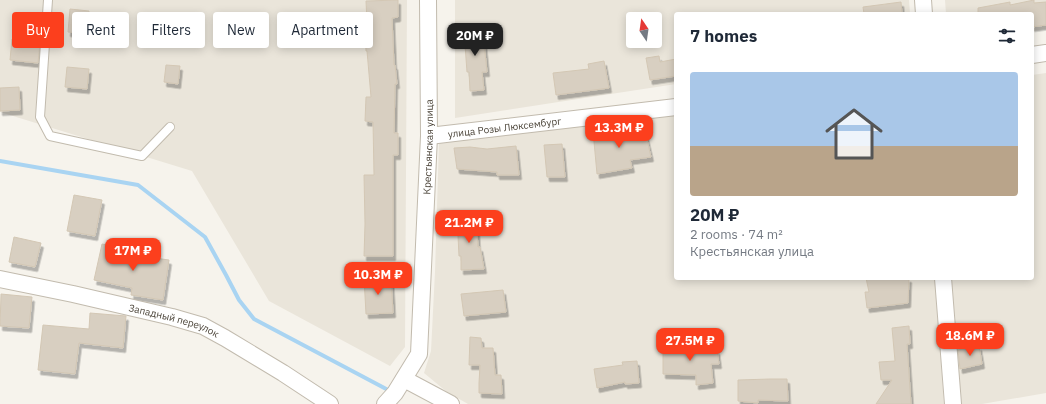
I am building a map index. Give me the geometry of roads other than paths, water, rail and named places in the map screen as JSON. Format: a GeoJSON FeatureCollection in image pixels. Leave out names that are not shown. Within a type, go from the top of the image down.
{"type":"FeatureCollection","features":[{"type":"Feature","properties":{"kind":"street","name":"Крестьянская улица"},"geometry":{"type":"LineString","coordinates":[[385,404],[395,394],[419,354],[429,136],[428,0]]}},
{"type":"Feature","properties":{"kind":"street"},"geometry":{"type":"LineString","coordinates":[[923,0],[924,12]]}},
{"type":"Feature","properties":{"kind":"street"},"geometry":{"type":"LineString","coordinates":[[1034,55],[1046,53]]}},
{"type":"Feature","properties":{"kind":"street","name":"улица Розы Люксембург"},"geometry":{"type":"LineString","coordinates":[[429,136],[674,107]]}},
{"type":"Feature","properties":{"kind":"street","name":"Западный переулок"},"geometry":{"type":"LineString","coordinates":[[0,279],[73,294],[172,317],[203,326],[250,353],[330,404]]}},
{"type":"Feature","properties":{"kind":"street"},"geometry":{"type":"LineString","coordinates":[[943,280],[953,404]]}},
{"type":"Feature","properties":{"kind":"street"},"geometry":{"type":"LineString","coordinates":[[404,379],[451,404]]}},
{"type":"Feature","properties":{"kind":"lane"},"geometry":{"type":"LineString","coordinates":[[48,0],[40,117],[50,136],[142,156],[170,127]]}},
{"type":"Feature","properties":{"kind":"waterway"},"geometry":{"type":"LineString","coordinates":[[0,161],[138,185],[205,237],[239,300],[254,319],[390,391]]}}]}
